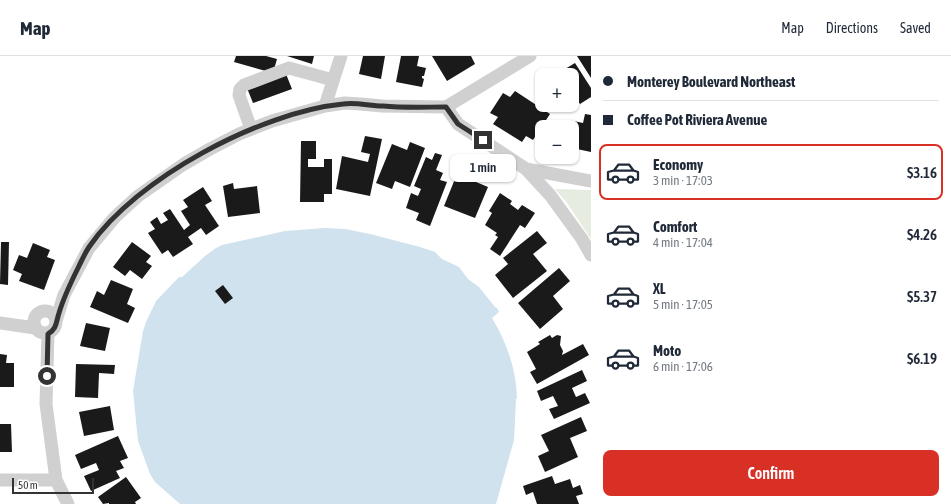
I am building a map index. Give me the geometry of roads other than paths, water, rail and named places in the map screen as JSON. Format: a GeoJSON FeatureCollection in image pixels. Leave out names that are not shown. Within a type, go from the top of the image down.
{"type":"FeatureCollection","features":[{"type":"Feature","properties":{"kind":"street"},"geometry":{"type":"LineString","coordinates":[[325,106],[341,56]]}},
{"type":"Feature","properties":{"kind":"street"},"geometry":{"type":"LineString","coordinates":[[3,323],[35,328],[41,333],[48,334],[55,329],[64,295],[89,248],[115,217],[138,196],[184,164],[210,149],[251,129],[272,121],[325,106],[350,103],[382,106],[446,107],[530,56]]}},
{"type":"Feature","properties":{"kind":"street"},"geometry":{"type":"LineString","coordinates":[[251,129],[239,94],[240,89],[244,85],[290,68],[334,80]]}},
{"type":"Feature","properties":{"kind":"street"},"geometry":{"type":"LineString","coordinates":[[446,107],[458,124],[526,169],[550,195],[582,239],[591,255]]}},
{"type":"Feature","properties":{"kind":"street"},"geometry":{"type":"LineString","coordinates":[[526,169],[591,181]]}},
{"type":"Feature","properties":{"kind":"street"},"geometry":{"type":"LineString","coordinates":[[35,328],[34,322],[42,313],[64,295]]}},
{"type":"Feature","properties":{"kind":"street"},"geometry":{"type":"LineString","coordinates":[[3,323],[42,313],[53,315],[56,321]]}},
{"type":"Feature","properties":{"kind":"street"},"geometry":{"type":"LineString","coordinates":[[48,334],[46,404],[56,480],[68,504]]}},
{"type":"Feature","properties":{"kind":"street"},"geometry":{"type":"LineString","coordinates":[[0,480],[56,480]]}},
{"type":"Feature","properties":{"kind":"water"},"geometry":{"type":"Polygon","coordinates":[[[325,228],[345,229],[370,234],[435,252],[442,259],[459,267],[468,279],[479,287],[497,308],[499,312],[492,318],[510,356],[515,377],[517,398],[514,440],[496,504],[180,504],[155,482],[150,474],[138,441],[133,391],[143,331],[156,301],[179,277],[182,277],[205,256],[222,245],[285,231],[325,228]]]}}]}
